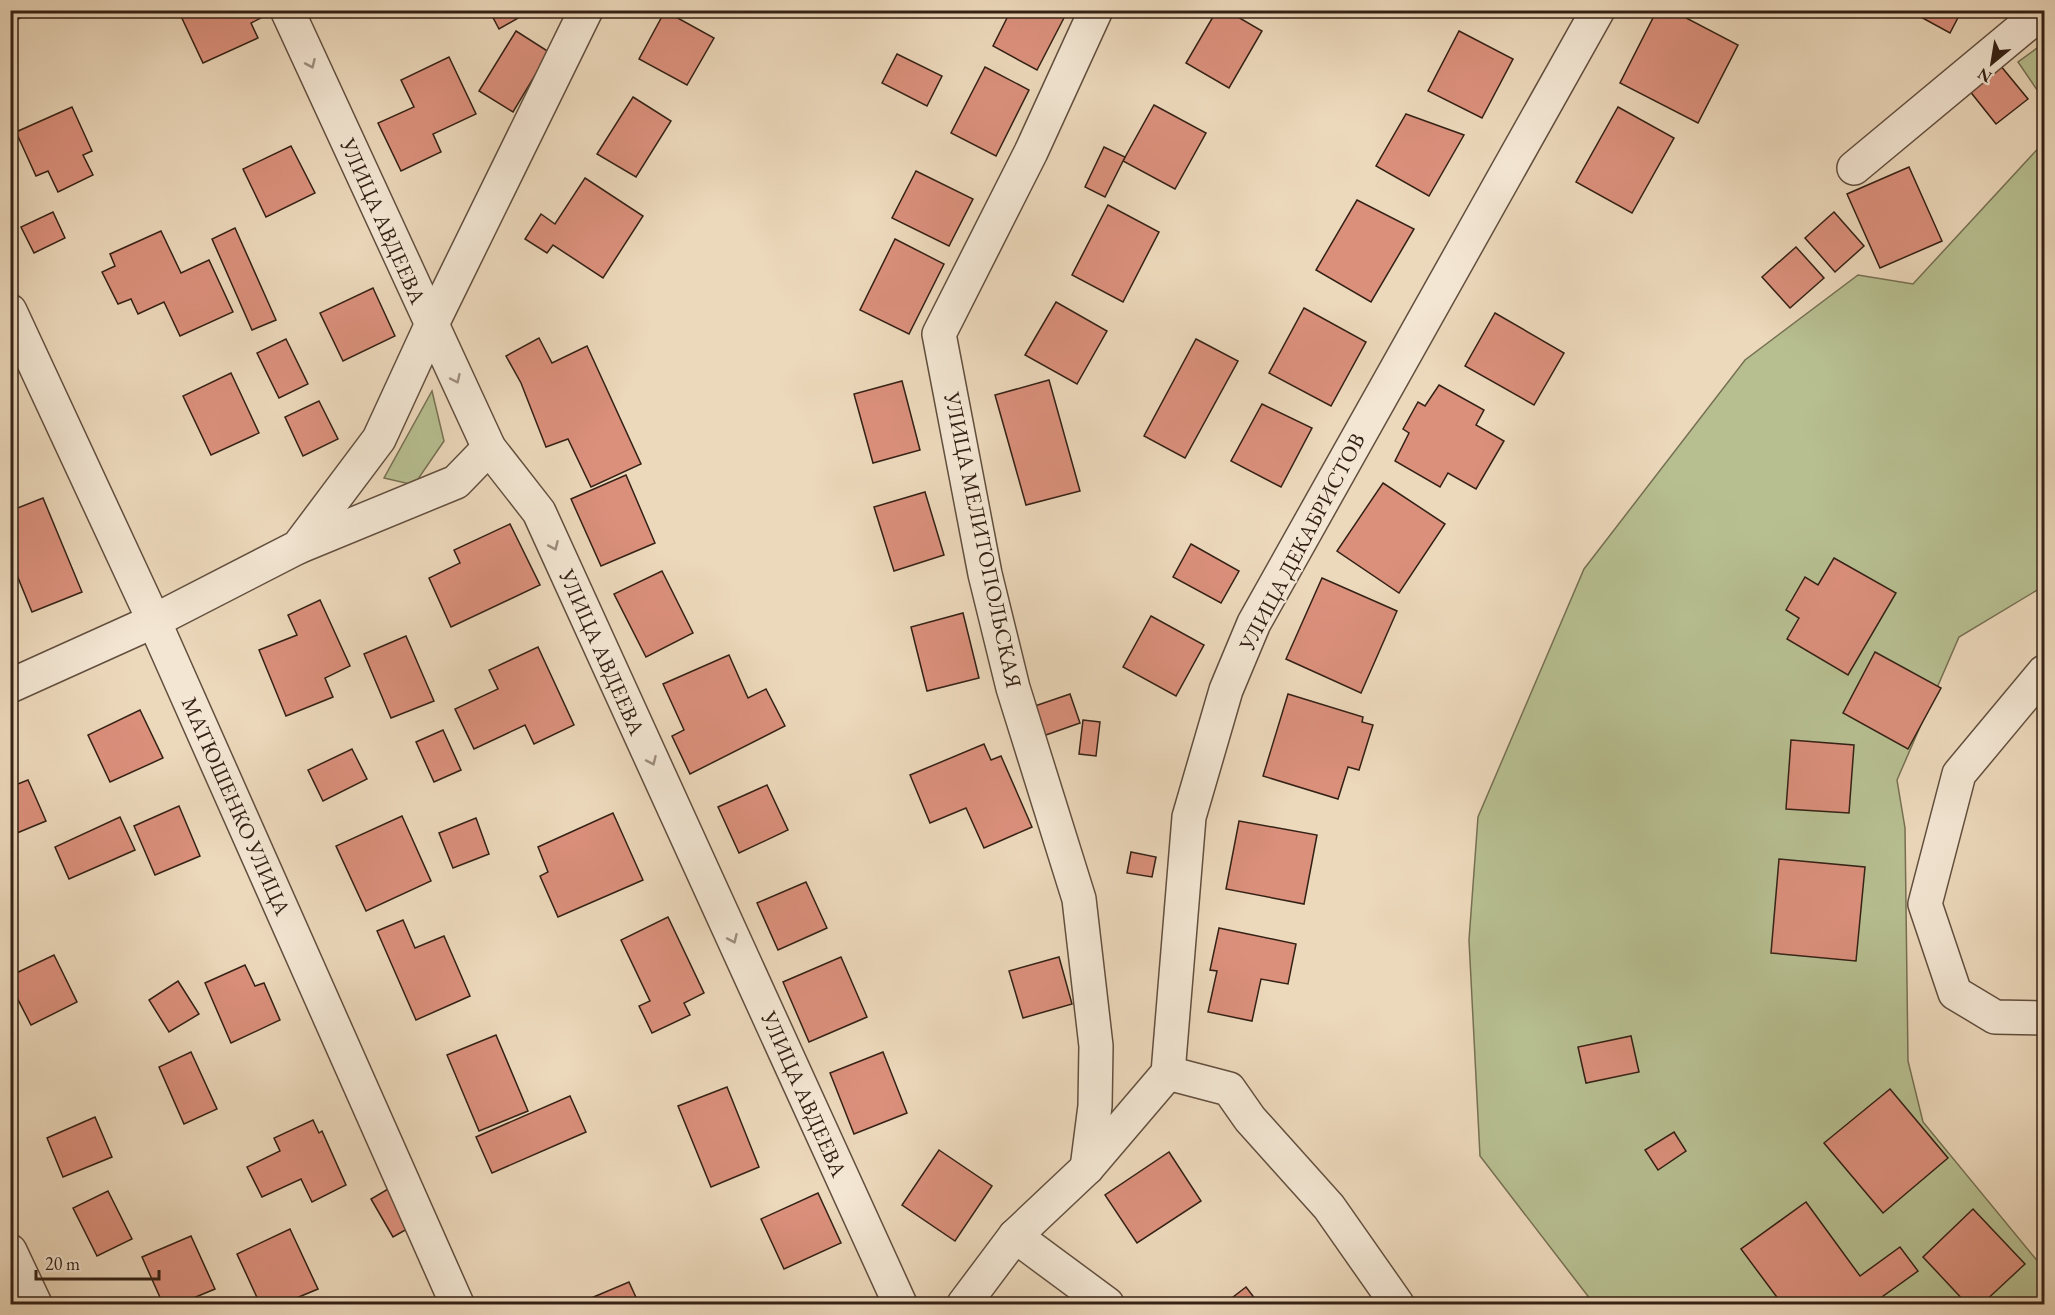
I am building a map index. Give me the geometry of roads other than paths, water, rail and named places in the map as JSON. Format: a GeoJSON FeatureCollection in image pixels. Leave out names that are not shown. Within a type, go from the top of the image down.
{"type":"FeatureCollection","features":[{"type":"Feature","properties":{"kind":"street","name":"УЛИЦА АВДЕЕВА"},"geometry":{"type":"LineString","coordinates":[[287,10],[430,326],[489,448],[538,512],[900,1305]]}},
{"type":"Feature","properties":{"kind":"street"},"geometry":{"type":"LineString","coordinates":[[298,547],[379,439],[430,326],[586,10]]}},
{"type":"Feature","properties":{"kind":"street","name":"УЛИЦА МЕЛИТОПОЛЬСКАЯ"},"geometry":{"type":"LineString","coordinates":[[1087,1168],[1095,1106],[1096,1046],[1079,899],[1010,676],[985,573],[939,334],[1031,152],[1096,10]]}},
{"type":"Feature","properties":{"kind":"street","name":"УЛИЦА ДЕКАБРИСТОВ"},"geometry":{"type":"LineString","coordinates":[[1168,1073],[1190,817],[1226,690],[1254,623],[1598,10]]}},
{"type":"Feature","properties":{"kind":"street"},"geometry":{"type":"LineString","coordinates":[[1854,168],[2044,10]]}},
{"type":"Feature","properties":{"kind":"street","name":"МАТЮШЕНКО УЛИЦА"},"geometry":{"type":"LineString","coordinates":[[10,311],[154,621],[457,1305]]}},
{"type":"Feature","properties":{"kind":"street"},"geometry":{"type":"LineString","coordinates":[[10,686],[154,621],[298,547],[456,482],[489,448]]}},
{"type":"Feature","properties":{"kind":"street"},"geometry":{"type":"LineString","coordinates":[[2044,672],[1959,774],[1925,904],[1955,993],[1995,1017],[2044,1018]]}},
{"type":"Feature","properties":{"kind":"street"},"geometry":{"type":"LineString","coordinates":[[964,1305],[1015,1236],[1087,1168],[1168,1073],[1229,1089],[1250,1119],[1329,1207],[1396,1305]]}},
{"type":"Feature","properties":{"kind":"street"},"geometry":{"type":"LineString","coordinates":[[1015,1236],[1107,1305]]}},
{"type":"Feature","properties":{"kind":"street"},"geometry":{"type":"LineString","coordinates":[[10,1251],[35,1305]]}}]}
